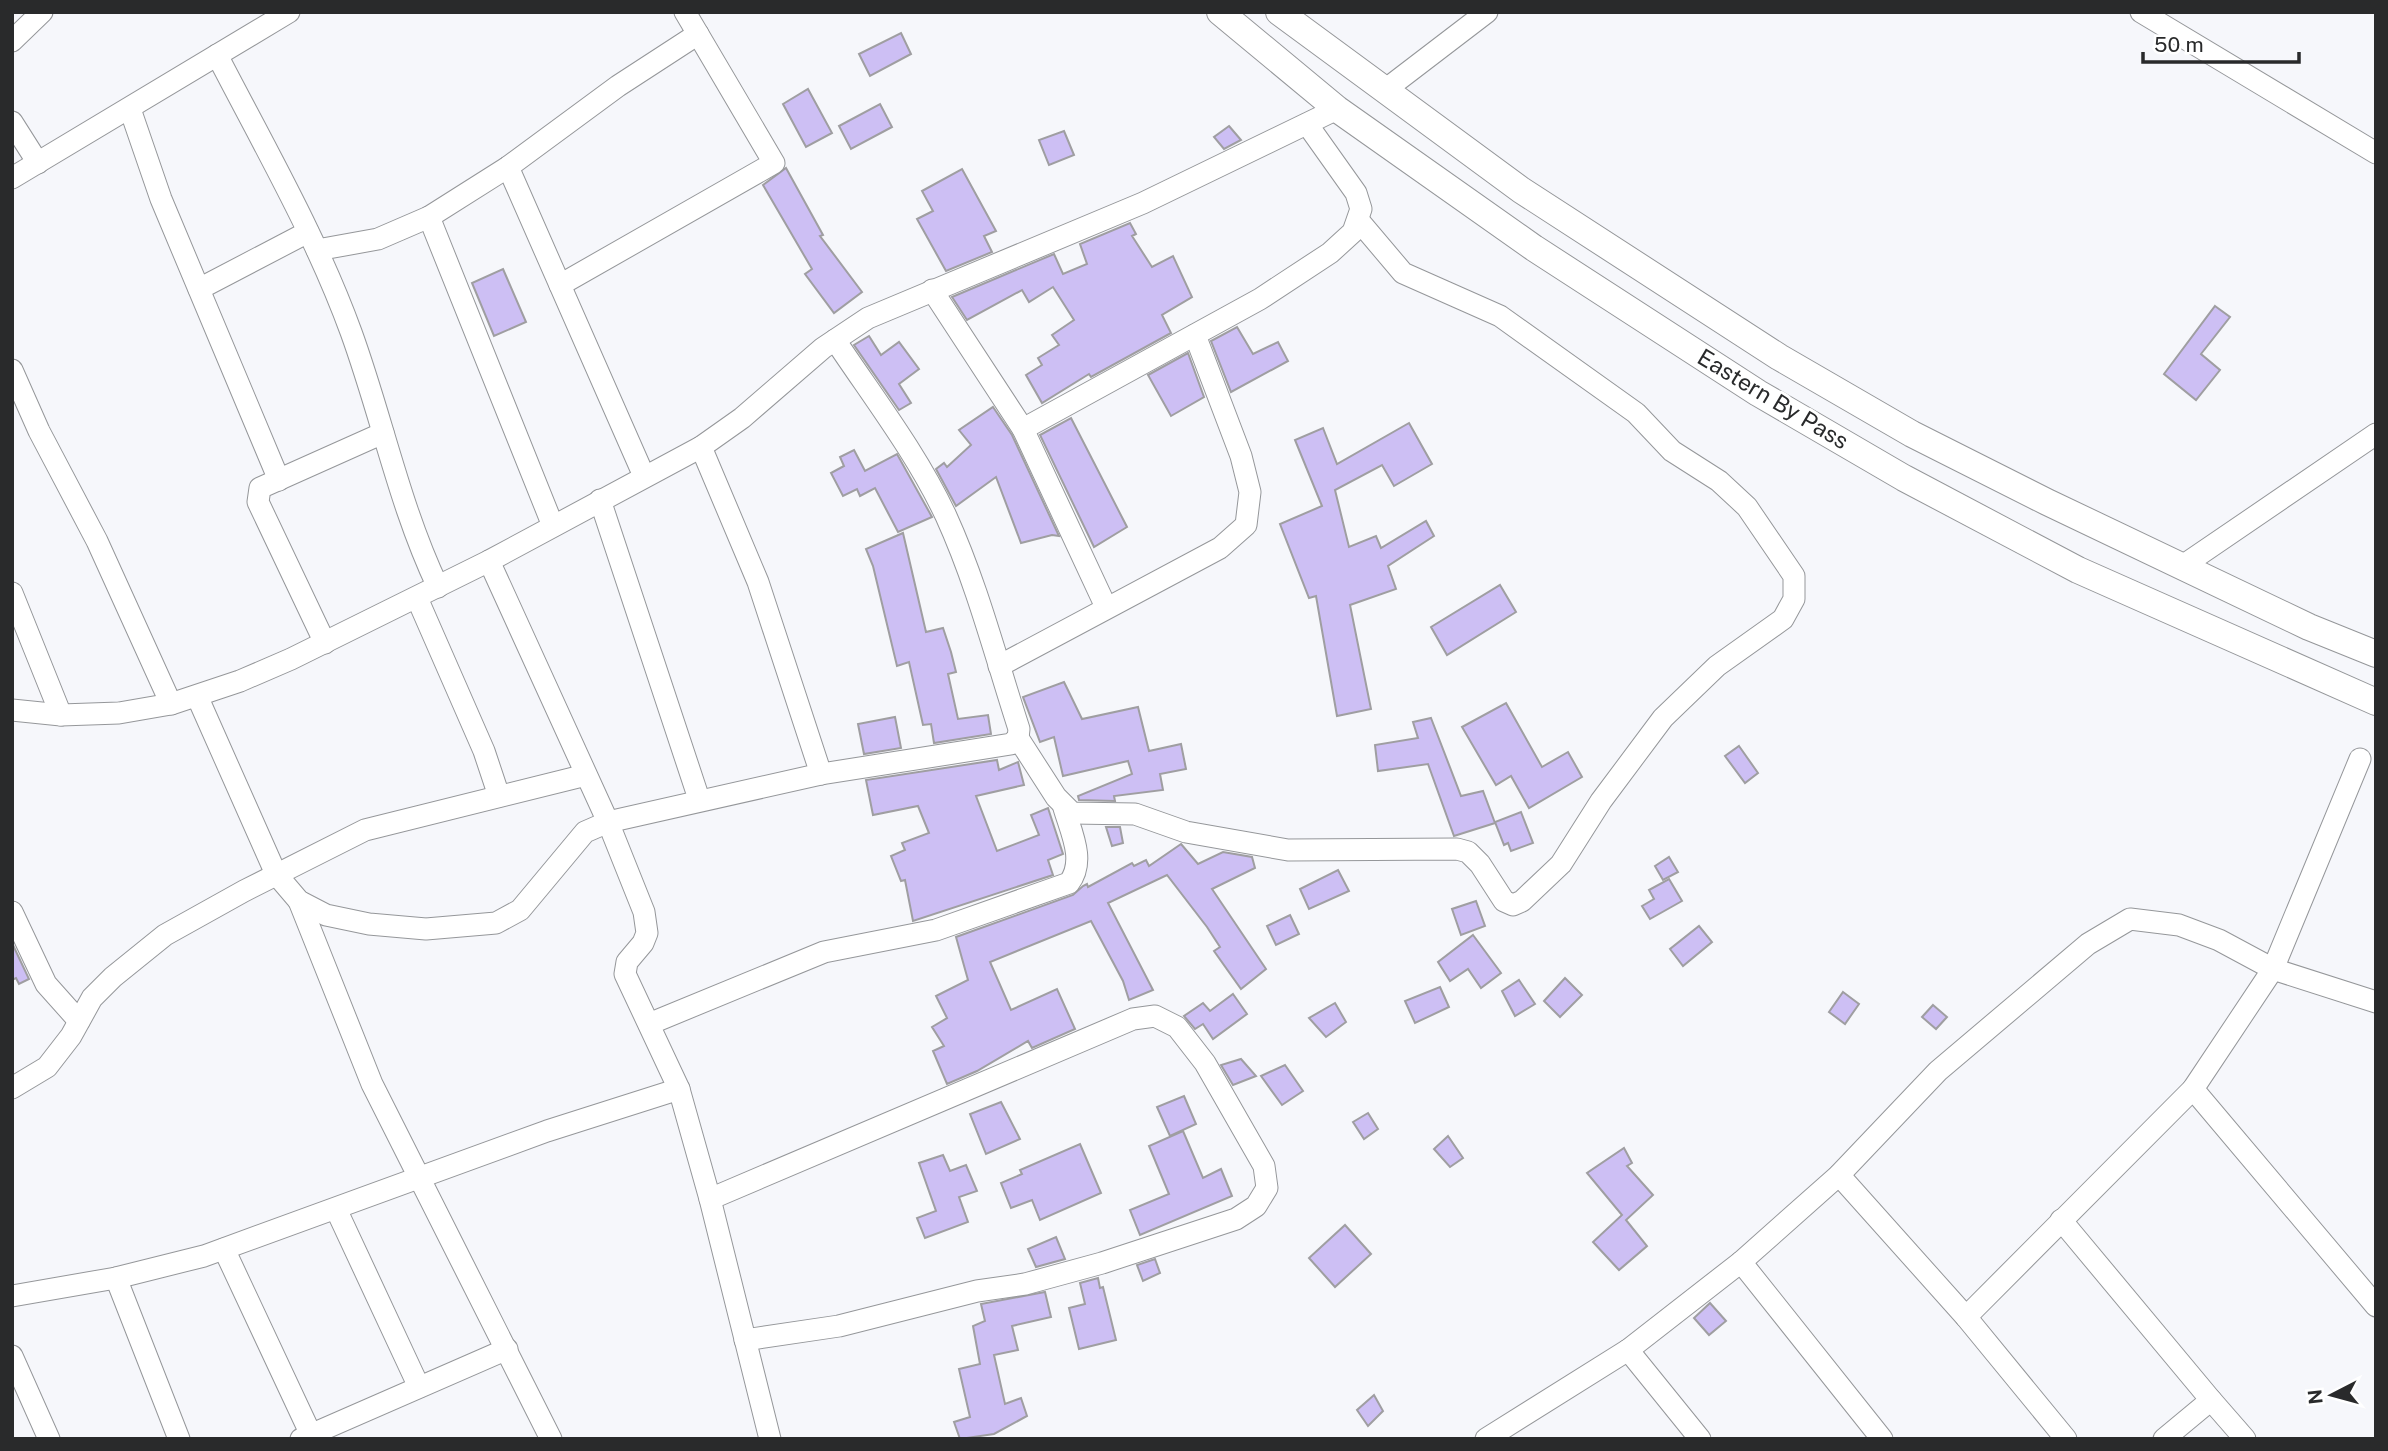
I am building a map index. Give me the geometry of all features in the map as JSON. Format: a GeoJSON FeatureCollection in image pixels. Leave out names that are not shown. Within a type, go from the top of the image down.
{"type":"FeatureCollection","features":[{"type":"Feature","properties":{"kind":"main road","name":"Eastern By Pass"},"geometry":{"type":"LineString","coordinates":[[1220,12],[1337,109],[1534,248],[1758,393],[1904,478],[2078,570],[2376,702]]}},
{"type":"Feature","properties":{"kind":"main road","name":"Eastern By Pass"},"geometry":{"type":"LineString","coordinates":[[1279,12],[1521,190],[1779,357],[1912,434],[2180,567],[2309,627],[2376,654]]}},
{"type":"Feature","properties":{"kind":"street"},"geometry":{"type":"LineString","coordinates":[[12,41],[42,12]]}},
{"type":"Feature","properties":{"kind":"street"},"geometry":{"type":"LineString","coordinates":[[12,178],[289,12]]}},
{"type":"Feature","properties":{"kind":"street"},"geometry":{"type":"LineString","coordinates":[[560,285],[774,163],[685,12]]}},
{"type":"Feature","properties":{"kind":"street"},"geometry":{"type":"LineString","coordinates":[[1385,90],[1487,12]]}},
{"type":"Feature","properties":{"kind":"street"},"geometry":{"type":"LineString","coordinates":[[2141,12],[2376,153]]}},
{"type":"Feature","properties":{"kind":"street"},"geometry":{"type":"LineString","coordinates":[[199,289],[313,241],[378,239],[429,217],[508,167],[618,86],[698,34]]}},
{"type":"Feature","properties":{"kind":"street"},"geometry":{"type":"LineString","coordinates":[[218,55],[313,241],[350,329],[415,538],[438,587]]}},
{"type":"Feature","properties":{"kind":"street"},"geometry":{"type":"LineString","coordinates":[[130,109],[161,200],[279,480]]}},
{"type":"Feature","properties":{"kind":"street"},"geometry":{"type":"LineString","coordinates":[[12,710],[61,715],[120,713],[171,704],[240,681],[325,643],[489,561],[701,447],[742,418],[835,340],[868,318],[1143,203],[1337,109]]}},
{"type":"Feature","properties":{"kind":"street"},"geometry":{"type":"LineString","coordinates":[[12,122],[38,163]]}},
{"type":"Feature","properties":{"kind":"street"},"geometry":{"type":"LineString","coordinates":[[1023,429],[1260,299],[1330,253],[1353,232],[1361,209],[1356,193],[1307,124]]}},
{"type":"Feature","properties":{"kind":"street"},"geometry":{"type":"LineString","coordinates":[[508,167],[644,477]]}},
{"type":"Feature","properties":{"kind":"street"},"geometry":{"type":"LineString","coordinates":[[429,217],[553,526]]}},
{"type":"Feature","properties":{"kind":"street"},"geometry":{"type":"LineString","coordinates":[[1064,808],[1072,813],[1135,814],[1186,832],[1288,850],[1457,849],[1468,852],[1504,901],[1513,905],[1522,901],[1561,864],[1601,801],[1662,718],[1717,667],[1783,619],[1794,599],[1794,576],[1784,558],[1747,507],[1719,481],[1672,451],[1636,413],[1524,331],[1500,316],[1403,273],[1359,221]]}},
{"type":"Feature","properties":{"kind":"street"},"geometry":{"type":"LineString","coordinates":[[932,290],[1023,429],[1106,607]]}},
{"type":"Feature","properties":{"kind":"street"},"geometry":{"type":"LineString","coordinates":[[999,666],[1220,548],[1246,524],[1250,492],[1241,456],[1195,335]]}},
{"type":"Feature","properties":{"kind":"street"},"geometry":{"type":"LineString","coordinates":[[649,1024],[824,952],[936,930],[1069,883],[1076,874],[1078,858],[1064,808],[1018,738],[1019,729],[967,566],[946,516],[921,468],[835,340]]}},
{"type":"Feature","properties":{"kind":"street"},"geometry":{"type":"LineString","coordinates":[[12,370],[39,432],[97,541],[171,704]]}},
{"type":"Feature","properties":{"kind":"street"},"geometry":{"type":"LineString","coordinates":[[325,643],[257,502],[260,488],[383,433]]}},
{"type":"Feature","properties":{"kind":"street"},"geometry":{"type":"LineString","coordinates":[[2180,567],[2376,433]]}},
{"type":"Feature","properties":{"kind":"street"},"geometry":{"type":"LineString","coordinates":[[701,447],[758,582],[821,774]]}},
{"type":"Feature","properties":{"kind":"street"},"geometry":{"type":"LineString","coordinates":[[600,500],[699,800]]}},
{"type":"Feature","properties":{"kind":"street"},"geometry":{"type":"LineString","coordinates":[[489,561],[608,822],[647,923],[643,943],[627,962],[625,974],[679,1089],[710,1199],[770,1439]]}},
{"type":"Feature","properties":{"kind":"street"},"geometry":{"type":"LineString","coordinates":[[12,593],[61,715]]}},
{"type":"Feature","properties":{"kind":"street"},"geometry":{"type":"LineString","coordinates":[[417,598],[484,751],[499,796]]}},
{"type":"Feature","properties":{"kind":"street"},"geometry":{"type":"LineString","coordinates":[[197,695],[276,874],[299,901],[372,1084],[551,1439]]}},
{"type":"Feature","properties":{"kind":"street"},"geometry":{"type":"LineString","coordinates":[[299,901],[326,915],[369,924],[426,929],[496,923],[520,910],[586,832],[608,822],[821,774],[1011,744],[1018,738]]}},
{"type":"Feature","properties":{"kind":"street"},"geometry":{"type":"LineString","coordinates":[[1966,1317],[2193,1089],[2273,969],[2360,759]]}},
{"type":"Feature","properties":{"kind":"street"},"geometry":{"type":"LineString","coordinates":[[12,1088],[47,1067],[92,998],[165,935],[276,874],[365,830],[586,775]]}},
{"type":"Feature","properties":{"kind":"street"},"geometry":{"type":"LineString","coordinates":[[1486,1439],[1628,1350],[1741,1262],[1839,1175],[1938,1071],[2088,944],[2130,919],[2179,925],[2219,940],[2273,969],[2376,1002]]}},
{"type":"Feature","properties":{"kind":"street"},"geometry":{"type":"LineString","coordinates":[[14,921],[46,984],[79,1021]]}},
{"type":"Feature","properties":{"kind":"street"},"geometry":{"type":"LineString","coordinates":[[710,1199],[1133,1019],[1155,1016],[1177,1027],[1205,1063],[1264,1166],[1267,1188],[1256,1206],[1236,1219],[1102,1263],[1025,1284],[977,1291],[838,1326],[745,1340]]}},
{"type":"Feature","properties":{"kind":"street"},"geometry":{"type":"LineString","coordinates":[[12,1296],[116,1278],[224,1249],[547,1131],[679,1089]]}},
{"type":"Feature","properties":{"kind":"street"},"geometry":{"type":"LineString","coordinates":[[2193,1089],[2376,1306]]}},
{"type":"Feature","properties":{"kind":"street"},"geometry":{"type":"LineString","coordinates":[[1839,1175],[1966,1317],[2066,1439]]}},
{"type":"Feature","properties":{"kind":"street"},"geometry":{"type":"LineString","coordinates":[[336,1209],[419,1387]]}},
{"type":"Feature","properties":{"kind":"street"},"geometry":{"type":"LineString","coordinates":[[2061,1220],[2245,1439]]}},
{"type":"Feature","properties":{"kind":"street"},"geometry":{"type":"LineString","coordinates":[[224,1249],[309,1437],[507,1349]]}},
{"type":"Feature","properties":{"kind":"street"},"geometry":{"type":"LineString","coordinates":[[1741,1262],[1882,1439]]}},
{"type":"Feature","properties":{"kind":"street"},"geometry":{"type":"LineString","coordinates":[[116,1278],[179,1439]]}},
{"type":"Feature","properties":{"kind":"street"},"geometry":{"type":"LineString","coordinates":[[1628,1350],[1700,1439]]}},
{"type":"Feature","properties":{"kind":"street"},"geometry":{"type":"LineString","coordinates":[[12,1356],[49,1439]]}},
{"type":"Feature","properties":{"kind":"street"},"geometry":{"type":"LineString","coordinates":[[2164,1439],[2211,1400]]}},
{"type":"Feature","properties":{"kind":"building"},"geometry":{"type":"Polygon","coordinates":[[[901,33],[911,54],[870,76],[859,54],[901,33]]]}},
{"type":"Feature","properties":{"kind":"building"},"geometry":{"type":"Polygon","coordinates":[[[808,89],[832,133],[806,147],[783,104],[808,89]]]}},
{"type":"Feature","properties":{"kind":"building"},"geometry":{"type":"Polygon","coordinates":[[[880,104],[892,127],[851,149],[839,126],[880,104]]]}},
{"type":"Feature","properties":{"kind":"building"},"geometry":{"type":"Polygon","coordinates":[[[1229,126],[1241,140],[1224,149],[1214,137],[1229,126]]]}},
{"type":"Feature","properties":{"kind":"building"},"geometry":{"type":"Polygon","coordinates":[[[1064,131],[1074,155],[1049,165],[1039,140],[1064,131]]]}},
{"type":"Feature","properties":{"kind":"building"},"geometry":{"type":"Polygon","coordinates":[[[786,168],[823,235],[820,236],[862,292],[834,313],[805,274],[812,269],[763,185],[786,168]]]}},
{"type":"Feature","properties":{"kind":"building"},"geometry":{"type":"Polygon","coordinates":[[[962,169],[996,231],[984,236],[992,252],[946,271],[917,219],[933,211],[922,191],[962,169]]]}},
{"type":"Feature","properties":{"kind":"building"},"geometry":{"type":"Polygon","coordinates":[[[1130,223],[1136,234],[1132,236],[1152,267],[1173,256],[1192,297],[1162,315],[1171,333],[1091,377],[1089,374],[1042,403],[1026,375],[1042,365],[1038,358],[1059,345],[1052,335],[1074,320],[1053,287],[1029,302],[1022,290],[967,320],[952,297],[1054,254],[1063,274],[1087,264],[1080,244],[1130,223]]]}},
{"type":"Feature","properties":{"kind":"building"},"geometry":{"type":"Polygon","coordinates":[[[503,269],[526,322],[494,336],[472,283],[503,269]]]}},
{"type":"Feature","properties":{"kind":"building"},"geometry":{"type":"Polygon","coordinates":[[[2215,306],[2230,317],[2201,354],[2220,370],[2196,400],[2164,374],[2215,306]]]}},
{"type":"Feature","properties":{"kind":"building"},"geometry":{"type":"Polygon","coordinates":[[[1237,327],[1253,354],[1278,342],[1288,361],[1231,392],[1211,341],[1237,327]]]}},
{"type":"Feature","properties":{"kind":"building"},"geometry":{"type":"Polygon","coordinates":[[[869,336],[881,355],[899,342],[919,369],[899,384],[911,403],[899,410],[854,345],[869,336]]]}},
{"type":"Feature","properties":{"kind":"building"},"geometry":{"type":"Polygon","coordinates":[[[1188,353],[1204,397],[1171,416],[1148,375],[1188,353]]]}},
{"type":"Feature","properties":{"kind":"building"},"geometry":{"type":"Polygon","coordinates":[[[993,407],[1012,435],[1059,536],[1052,535],[1021,543],[996,477],[956,506],[936,469],[944,463],[947,467],[971,445],[959,430],[993,407]]]}},
{"type":"Feature","properties":{"kind":"building"},"geometry":{"type":"Polygon","coordinates":[[[1071,418],[1127,527],[1094,547],[1040,435],[1071,418]]]}},
{"type":"Feature","properties":{"kind":"building"},"geometry":{"type":"Polygon","coordinates":[[[1409,423],[1432,464],[1394,486],[1382,465],[1335,490],[1349,547],[1376,536],[1381,548],[1426,521],[1434,536],[1388,566],[1396,589],[1350,605],[1371,709],[1337,716],[1316,596],[1309,598],[1280,524],[1322,506],[1295,440],[1323,428],[1337,464],[1409,423]]]}},
{"type":"Feature","properties":{"kind":"building"},"geometry":{"type":"Polygon","coordinates":[[[854,450],[865,471],[897,454],[932,517],[898,532],[875,488],[860,496],[857,489],[843,496],[831,473],[844,466],[840,457],[854,450]]]}},
{"type":"Feature","properties":{"kind":"building"},"geometry":{"type":"Polygon","coordinates":[[[903,533],[926,632],[943,628],[951,652],[956,672],[948,674],[958,719],[988,715],[991,734],[934,743],[931,724],[923,725],[909,662],[897,666],[873,566],[866,549],[903,533]]]}},
{"type":"Feature","properties":{"kind":"building"},"geometry":{"type":"Polygon","coordinates":[[[1500,585],[1516,612],[1447,655],[1431,627],[1500,585]]]}},
{"type":"Feature","properties":{"kind":"building"},"geometry":{"type":"Polygon","coordinates":[[[1064,682],[1082,719],[1138,707],[1149,751],[1181,744],[1186,769],[1160,774],[1163,790],[1114,796],[1115,801],[1079,800],[1078,796],[1132,774],[1128,761],[1063,776],[1054,737],[1040,742],[1023,697],[1064,682]]]}},
{"type":"Feature","properties":{"kind":"building"},"geometry":{"type":"Polygon","coordinates":[[[1506,703],[1542,767],[1568,752],[1582,777],[1529,808],[1511,776],[1496,785],[1462,727],[1506,703]]]}},
{"type":"Feature","properties":{"kind":"building"},"geometry":{"type":"Polygon","coordinates":[[[895,717],[901,748],[864,754],[858,724],[895,717]]]}},
{"type":"Feature","properties":{"kind":"building"},"geometry":{"type":"Polygon","coordinates":[[[1431,718],[1461,796],[1483,791],[1495,823],[1454,836],[1428,764],[1378,771],[1375,745],[1418,738],[1413,722],[1431,718]]]}},
{"type":"Feature","properties":{"kind":"building"},"geometry":{"type":"Polygon","coordinates":[[[1739,746],[1758,773],[1745,783],[1725,756],[1739,746]]]}},
{"type":"Feature","properties":{"kind":"building"},"geometry":{"type":"Polygon","coordinates":[[[997,760],[999,770],[1018,762],[1024,785],[976,796],[997,851],[1039,835],[1031,815],[1048,808],[1063,854],[1048,860],[1053,875],[913,921],[905,880],[901,881],[891,856],[905,850],[902,843],[929,833],[918,806],[873,815],[866,780],[997,760]]]}},
{"type":"Feature","properties":{"kind":"building"},"geometry":{"type":"Polygon","coordinates":[[[1521,812],[1533,843],[1511,851],[1508,843],[1504,845],[1495,822],[1521,812]]]}},
{"type":"Feature","properties":{"kind":"building"},"geometry":{"type":"Polygon","coordinates":[[[1106,827],[1120,827],[1123,843],[1112,846],[1106,827]]]}},
{"type":"Feature","properties":{"kind":"building"},"geometry":{"type":"Polygon","coordinates":[[[1181,844],[1198,864],[1223,852],[1252,857],[1255,868],[1212,889],[1266,969],[1241,989],[1214,951],[1220,947],[1167,875],[1108,903],[1153,990],[1129,1000],[1123,981],[1091,921],[990,962],[1011,1010],[1057,989],[1075,1029],[1032,1048],[1028,1041],[977,1071],[947,1084],[933,1051],[944,1046],[932,1027],[947,1018],[936,996],[968,980],[956,937],[1073,895],[1083,886],[1087,884],[1088,887],[1132,863],[1134,866],[1146,860],[1149,866],[1181,844]]]}},
{"type":"Feature","properties":{"kind":"building"},"geometry":{"type":"Polygon","coordinates":[[[1669,857],[1678,872],[1663,880],[1655,866],[1669,857]]]}},
{"type":"Feature","properties":{"kind":"building"},"geometry":{"type":"Polygon","coordinates":[[[1338,870],[1349,891],[1309,909],[1300,889],[1338,870]]]}},
{"type":"Feature","properties":{"kind":"building"},"geometry":{"type":"Polygon","coordinates":[[[1669,879],[1682,901],[1650,919],[1642,906],[1654,899],[1649,890],[1669,879]]]}},
{"type":"Feature","properties":{"kind":"building"},"geometry":{"type":"Polygon","coordinates":[[[1476,901],[1485,926],[1461,935],[1452,909],[1476,901]]]}},
{"type":"Feature","properties":{"kind":"building"},"geometry":{"type":"Polygon","coordinates":[[[1290,915],[1299,934],[1276,945],[1267,926],[1290,915]]]}},
{"type":"Feature","properties":{"kind":"building"},"geometry":{"type":"Polygon","coordinates":[[[1699,926],[1712,942],[1683,966],[1670,949],[1699,926]]]}},
{"type":"Feature","properties":{"kind":"building"},"geometry":{"type":"Polygon","coordinates":[[[1473,935],[1501,973],[1481,988],[1468,969],[1450,981],[1438,962],[1473,935]]]}},
{"type":"Feature","properties":{"kind":"building"},"geometry":{"type":"Polygon","coordinates":[[[12,943],[29,979],[19,984],[16,978],[12,980],[12,943]]]}},
{"type":"Feature","properties":{"kind":"building"},"geometry":{"type":"Polygon","coordinates":[[[1565,978],[1582,995],[1560,1017],[1544,1001],[1565,978]]]}},
{"type":"Feature","properties":{"kind":"building"},"geometry":{"type":"Polygon","coordinates":[[[1519,980],[1535,1004],[1515,1016],[1502,991],[1519,980]]]}},
{"type":"Feature","properties":{"kind":"building"},"geometry":{"type":"Polygon","coordinates":[[[1440,987],[1449,1007],[1415,1023],[1405,1001],[1440,987]]]}},
{"type":"Feature","properties":{"kind":"building"},"geometry":{"type":"Polygon","coordinates":[[[1843,992],[1859,1004],[1845,1024],[1829,1012],[1843,992]]]}},
{"type":"Feature","properties":{"kind":"building"},"geometry":{"type":"Polygon","coordinates":[[[1233,994],[1247,1014],[1213,1039],[1203,1024],[1195,1029],[1184,1016],[1203,1003],[1210,1011],[1233,994]]]}},
{"type":"Feature","properties":{"kind":"building"},"geometry":{"type":"Polygon","coordinates":[[[1335,1003],[1346,1022],[1326,1037],[1309,1018],[1335,1003]]]}},
{"type":"Feature","properties":{"kind":"building"},"geometry":{"type":"Polygon","coordinates":[[[1933,1005],[1947,1017],[1936,1029],[1922,1017],[1933,1005]]]}},
{"type":"Feature","properties":{"kind":"building"},"geometry":{"type":"Polygon","coordinates":[[[1241,1059],[1256,1076],[1233,1085],[1221,1065],[1241,1059]]]}},
{"type":"Feature","properties":{"kind":"building"},"geometry":{"type":"Polygon","coordinates":[[[1285,1065],[1303,1091],[1282,1105],[1261,1076],[1285,1065]]]}},
{"type":"Feature","properties":{"kind":"building"},"geometry":{"type":"Polygon","coordinates":[[[1184,1096],[1196,1124],[1170,1136],[1157,1107],[1184,1096]]]}},
{"type":"Feature","properties":{"kind":"building"},"geometry":{"type":"Polygon","coordinates":[[[1001,1102],[1020,1139],[986,1154],[970,1114],[1001,1102]]]}},
{"type":"Feature","properties":{"kind":"building"},"geometry":{"type":"Polygon","coordinates":[[[1368,1113],[1378,1129],[1364,1139],[1353,1122],[1368,1113]]]}},
{"type":"Feature","properties":{"kind":"building"},"geometry":{"type":"Polygon","coordinates":[[[1183,1131],[1203,1178],[1221,1169],[1232,1196],[1140,1235],[1130,1210],[1169,1194],[1149,1146],[1183,1131]]]}},
{"type":"Feature","properties":{"kind":"building"},"geometry":{"type":"Polygon","coordinates":[[[1448,1136],[1463,1158],[1450,1167],[1434,1149],[1448,1136]]]}},
{"type":"Feature","properties":{"kind":"building"},"geometry":{"type":"Polygon","coordinates":[[[1080,1144],[1101,1193],[1040,1220],[1032,1200],[1011,1208],[1001,1183],[1022,1174],[1020,1170],[1080,1144]]]}},
{"type":"Feature","properties":{"kind":"building"},"geometry":{"type":"Polygon","coordinates":[[[1624,1148],[1632,1163],[1627,1166],[1653,1195],[1626,1220],[1647,1246],[1619,1270],[1593,1242],[1622,1215],[1587,1173],[1624,1148]]]}},
{"type":"Feature","properties":{"kind":"building"},"geometry":{"type":"Polygon","coordinates":[[[943,1155],[950,1171],[966,1165],[977,1191],[959,1197],[968,1222],[925,1238],[917,1218],[936,1211],[919,1163],[943,1155]]]}},
{"type":"Feature","properties":{"kind":"building"},"geometry":{"type":"Polygon","coordinates":[[[1345,1225],[1371,1254],[1335,1287],[1309,1258],[1345,1225]]]}},
{"type":"Feature","properties":{"kind":"building"},"geometry":{"type":"Polygon","coordinates":[[[1056,1237],[1065,1259],[1036,1267],[1028,1249],[1056,1237]]]}},
{"type":"Feature","properties":{"kind":"building"},"geometry":{"type":"Polygon","coordinates":[[[1155,1259],[1160,1273],[1143,1281],[1137,1265],[1155,1259]]]}},
{"type":"Feature","properties":{"kind":"building"},"geometry":{"type":"Polygon","coordinates":[[[1098,1278],[1100,1288],[1103,1287],[1116,1340],[1079,1349],[1069,1308],[1085,1304],[1080,1283],[1098,1278]]]}},
{"type":"Feature","properties":{"kind":"building"},"geometry":{"type":"Polygon","coordinates":[[[1045,1292],[1051,1317],[1012,1326],[1018,1350],[994,1355],[1005,1404],[1021,1398],[1027,1416],[994,1434],[960,1439],[954,1422],[970,1417],[959,1369],[980,1364],[973,1326],[985,1321],[981,1304],[1045,1292]]]}},
{"type":"Feature","properties":{"kind":"building"},"geometry":{"type":"Polygon","coordinates":[[[1710,1303],[1726,1321],[1709,1335],[1694,1318],[1710,1303]]]}},
{"type":"Feature","properties":{"kind":"building"},"geometry":{"type":"Polygon","coordinates":[[[1374,1395],[1383,1411],[1368,1426],[1357,1410],[1374,1395]]]}}]}
